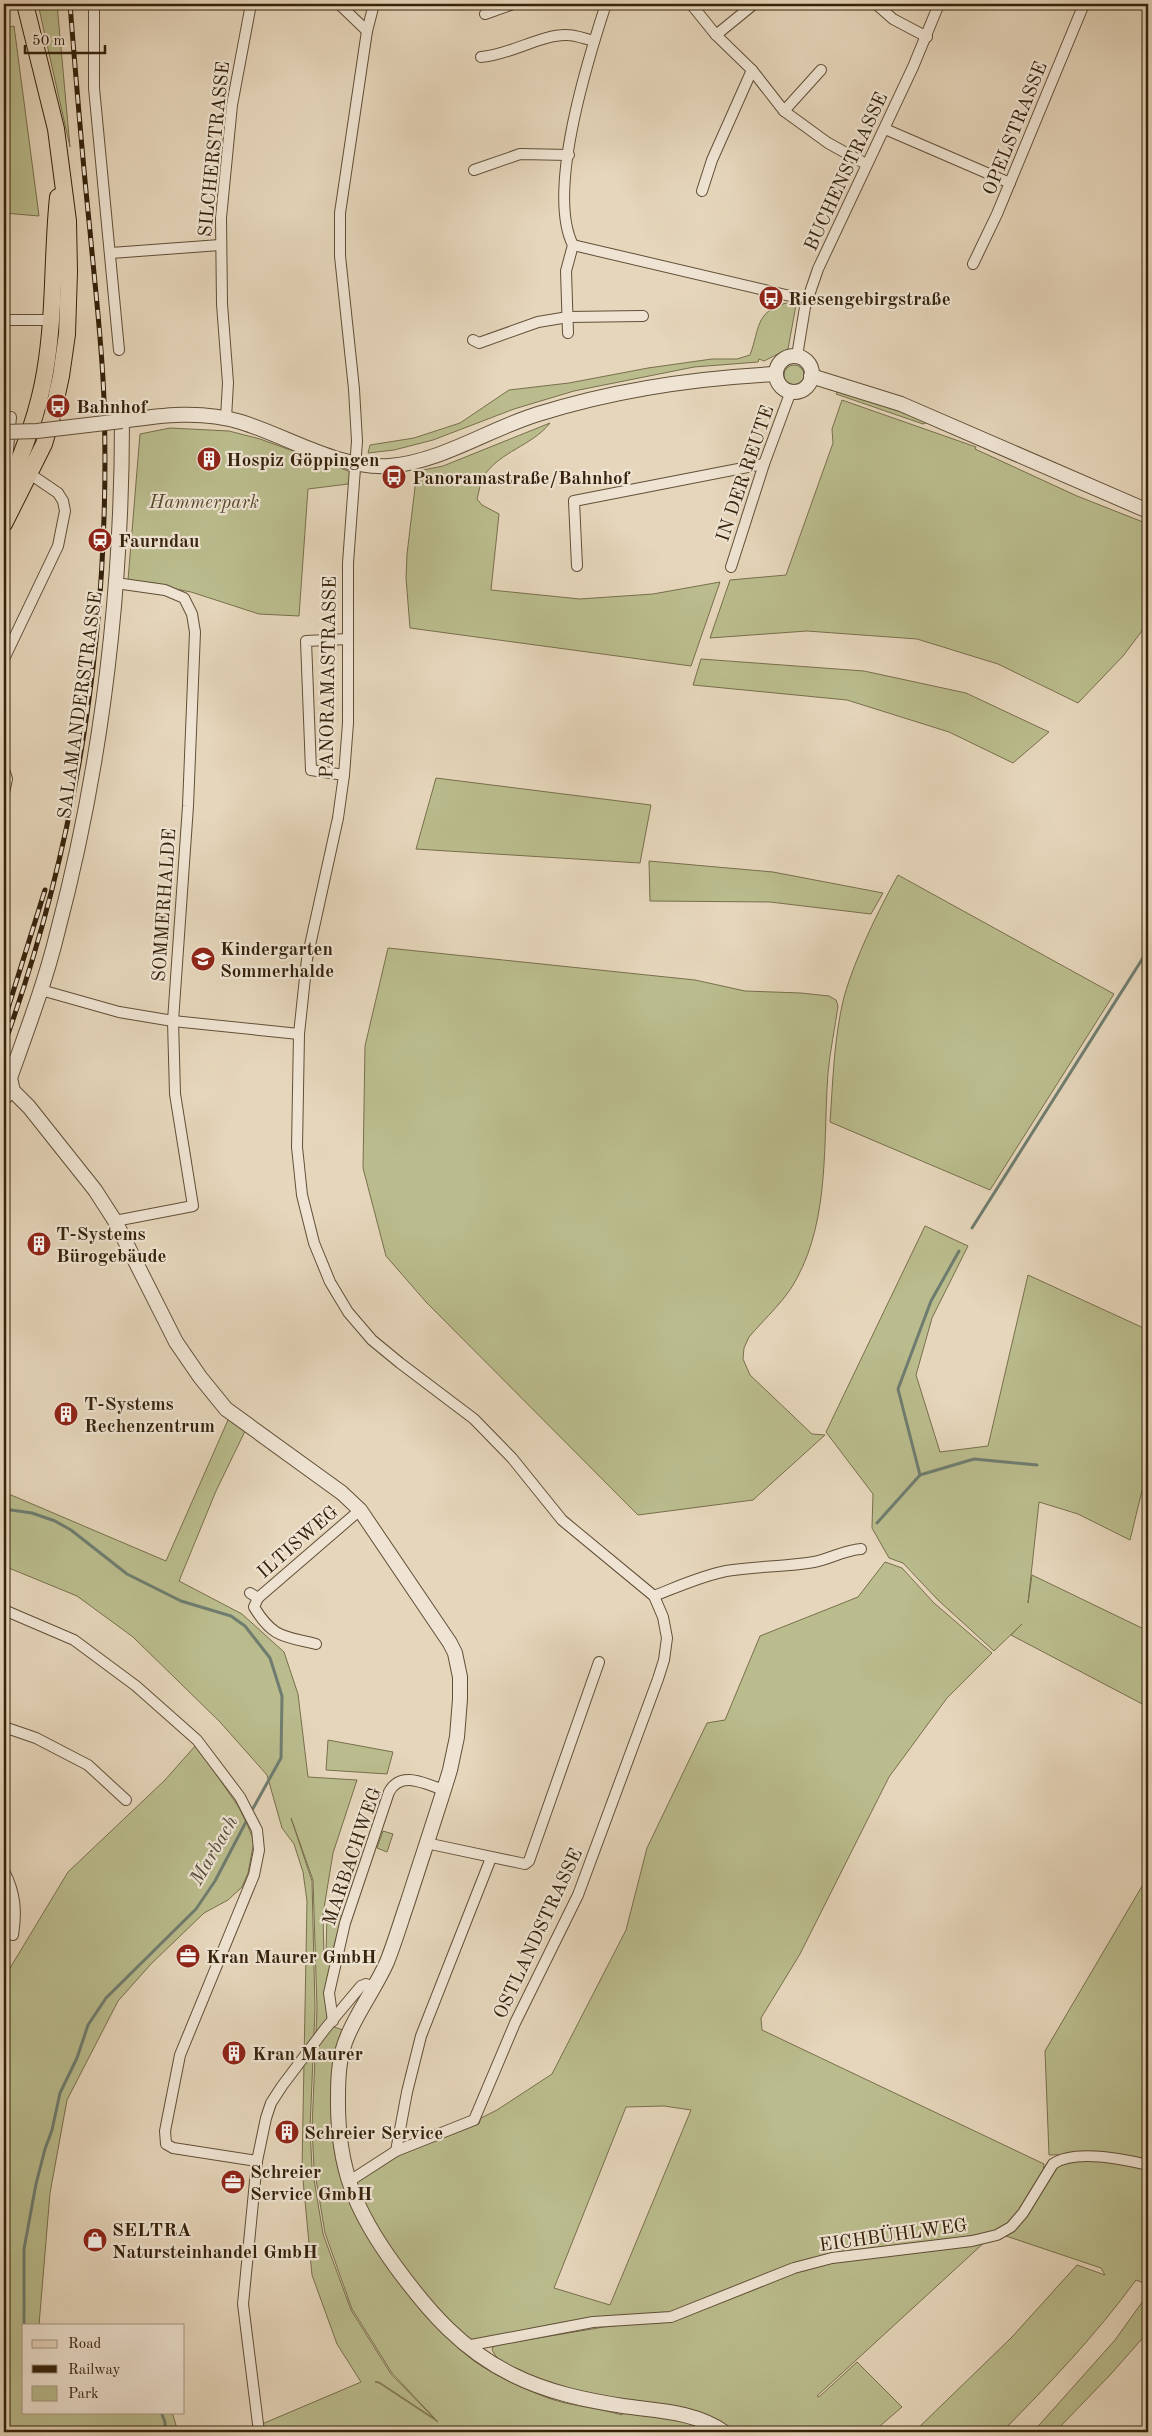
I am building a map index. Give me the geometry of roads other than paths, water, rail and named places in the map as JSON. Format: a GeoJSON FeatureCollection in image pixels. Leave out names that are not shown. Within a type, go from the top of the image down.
{"type":"FeatureCollection","features":[{"type":"Feature","properties":{"kind":"main road"},"geometry":{"type":"LineString","coordinates":[[4,524],[13,466],[44,444],[61,376],[67,334],[68,221],[62,167],[56,129],[25,4]]}},
{"type":"Feature","properties":{"kind":"main road"},"geometry":{"type":"LineString","coordinates":[[4,495],[13,466],[37,407],[45,372],[45,320],[62,167]]}},
{"type":"Feature","properties":{"kind":"street"},"geometry":{"type":"LineString","coordinates":[[94,4],[94,88],[119,350]]}},
{"type":"Feature","properties":{"kind":"street","name":"SILCHERSTRASSE"},"geometry":{"type":"LineString","coordinates":[[227,411],[228,391],[220,245],[225,160],[232,105],[251,4]]}},
{"type":"Feature","properties":{"kind":"street"},"geometry":{"type":"LineString","coordinates":[[339,4],[367,31]]}},
{"type":"Feature","properties":{"kind":"street","name":"PANORAMASTRASSE"},"geometry":{"type":"LineString","coordinates":[[374,4],[367,31],[340,212],[340,256],[356,419],[348,563],[348,723],[338,818],[307,959],[299,1034],[297,1147],[302,1195],[314,1243],[330,1282],[348,1312],[372,1340],[400,1364],[474,1419],[512,1458],[562,1520],[654,1596]]}},
{"type":"Feature","properties":{"kind":"street"},"geometry":{"type":"LineString","coordinates":[[484,14],[513,4]]}},
{"type":"Feature","properties":{"kind":"street"},"geometry":{"type":"LineString","coordinates":[[568,333],[566,271],[573,245],[568,235],[566,221],[565,188],[568,155],[579,88],[606,4]]}},
{"type":"Feature","properties":{"kind":"street"},"geometry":{"type":"LineString","coordinates":[[691,4],[716,35],[752,70],[784,112],[828,143],[866,164]]}},
{"type":"Feature","properties":{"kind":"street"},"geometry":{"type":"LineString","coordinates":[[716,35],[754,4]]}},
{"type":"Feature","properties":{"kind":"street"},"geometry":{"type":"LineString","coordinates":[[876,4],[893,19],[927,37]]}},
{"type":"Feature","properties":{"kind":"street","name":"BUCHENSTRASSE"},"geometry":{"type":"LineString","coordinates":[[797,356],[807,300],[818,269],[866,164],[885,129],[927,37],[939,4]]}},
{"type":"Feature","properties":{"kind":"street","name":"OPELSTRASSE"},"geometry":{"type":"LineString","coordinates":[[973,264],[1010,183],[1084,4]]}},
{"type":"Feature","properties":{"kind":"street"},"geometry":{"type":"LineString","coordinates":[[481,57],[498,56],[556,36],[568,35],[594,41]]}},
{"type":"Feature","properties":{"kind":"street"},"geometry":{"type":"LineString","coordinates":[[702,191],[712,160],[752,70]]}},
{"type":"Feature","properties":{"kind":"street"},"geometry":{"type":"LineString","coordinates":[[784,112],[821,70]]}},
{"type":"Feature","properties":{"kind":"street"},"geometry":{"type":"LineString","coordinates":[[885,129],[1010,183]]}},
{"type":"Feature","properties":{"kind":"street"},"geometry":{"type":"LineString","coordinates":[[474,170],[520,154],[568,155]]}},
{"type":"Feature","properties":{"kind":"street"},"geometry":{"type":"LineString","coordinates":[[111,253],[220,245]]}},
{"type":"Feature","properties":{"kind":"street"},"geometry":{"type":"LineString","coordinates":[[573,245],[807,300]]}},
{"type":"Feature","properties":{"kind":"street"},"geometry":{"type":"LineString","coordinates":[[472,340],[479,343],[538,322],[568,317],[643,316]]}},
{"type":"Feature","properties":{"kind":"street"},"geometry":{"type":"LineString","coordinates":[[4,320],[45,320]]}},
{"type":"Feature","properties":{"kind":"street"},"geometry":{"type":"LineString","coordinates":[[797,356],[809,364],[811,376],[810,381],[802,390],[791,391],[780,385],[776,374],[779,363],[783,359],[797,356]]}},
{"type":"Feature","properties":{"kind":"street"},"geometry":{"type":"LineString","coordinates":[[4,432],[61,428],[164,415],[205,415],[227,411],[279,435],[354,464],[388,466],[418,460],[537,414],[591,399],[721,377],[776,374]]}},
{"type":"Feature","properties":{"kind":"street"},"geometry":{"type":"LineString","coordinates":[[811,376],[902,404],[1148,511]]}},
{"type":"Feature","properties":{"kind":"street","name":"IN DER REUTE"},"geometry":{"type":"LineString","coordinates":[[731,567],[764,464],[791,391]]}},
{"type":"Feature","properties":{"kind":"street"},"geometry":{"type":"LineString","coordinates":[[4,659],[58,546],[64,519],[63,501],[58,493],[13,466],[7,417]]}},
{"type":"Feature","properties":{"kind":"street","name":"SALAMANDERSTRASSE"},"geometry":{"type":"LineString","coordinates":[[8,1096],[10,1078],[41,990],[58,934],[89,789],[103,697],[116,583],[122,420]]}},
{"type":"Feature","properties":{"kind":"street"},"geometry":{"type":"LineString","coordinates":[[577,566],[574,500],[764,464]]}},
{"type":"Feature","properties":{"kind":"street","name":"SOMMERHALDE"},"geometry":{"type":"LineString","coordinates":[[115,1221],[193,1206],[175,1094],[173,1021],[188,806],[194,632],[192,614],[184,598],[165,590],[116,583]]}},
{"type":"Feature","properties":{"kind":"street"},"geometry":{"type":"LineString","coordinates":[[344,775],[311,770],[306,641],[348,639]]}},
{"type":"Feature","properties":{"kind":"street"},"geometry":{"type":"LineString","coordinates":[[4,770],[7,779],[4,793]]}},
{"type":"Feature","properties":{"kind":"street"},"geometry":{"type":"LineString","coordinates":[[41,990],[119,1012],[173,1021],[299,1034]]}},
{"type":"Feature","properties":{"kind":"street"},"geometry":{"type":"LineString","coordinates":[[8,1096],[29,1107],[95,1190],[115,1221],[176,1342],[218,1400],[226,1409],[342,1493],[360,1510],[422,1600],[455,1653],[460,1677],[459,1721],[454,1756],[387,1961],[348,2034],[338,2071],[337,2120],[340,2152],[348,2182],[365,2218],[391,2261],[430,2311],[481,2358],[526,2381],[584,2399],[688,2415],[724,2432]]}},
{"type":"Feature","properties":{"kind":"street","name":"ILTISWEG"},"geometry":{"type":"LineString","coordinates":[[316,1644],[278,1635],[264,1624],[254,1607],[254,1596],[360,1510]]}},
{"type":"Feature","properties":{"kind":"street"},"geometry":{"type":"LineString","coordinates":[[654,1596],[692,1581],[727,1571],[801,1564],[825,1560],[851,1550],[861,1549]]}},
{"type":"Feature","properties":{"kind":"street","name":"OSTLANDSTRASSE"},"geometry":{"type":"LineString","coordinates":[[348,2182],[396,2150],[474,2120],[515,2023],[578,1895],[625,1763],[658,1679],[664,1660],[667,1638],[663,1617],[654,1596]]}},
{"type":"Feature","properties":{"kind":"street"},"geometry":{"type":"LineString","coordinates":[[4,1610],[74,1640],[136,1686],[197,1740],[240,1797],[257,1830],[259,1850],[254,1875],[180,2055],[166,2131],[166,2144],[173,2148],[257,2161]]}},
{"type":"Feature","properties":{"kind":"street"},"geometry":{"type":"LineString","coordinates":[[426,1843],[525,1864],[529,1861],[599,1662]]}},
{"type":"Feature","properties":{"kind":"street"},"geometry":{"type":"LineString","coordinates":[[4,1727],[36,1738],[88,1765],[126,1800]]}},
{"type":"Feature","properties":{"kind":"street","name":"MARBACHWEG"},"geometry":{"type":"LineString","coordinates":[[333,2021],[329,1993],[345,1923],[389,1792],[398,1782],[406,1779],[444,1790]]}},
{"type":"Feature","properties":{"kind":"street"},"geometry":{"type":"LineString","coordinates":[[396,2150],[407,2092],[421,2036],[491,1858]]}},
{"type":"Feature","properties":{"kind":"street"},"geometry":{"type":"LineString","coordinates":[[4,1871],[12,1886],[14,1899],[13,1935]]}},
{"type":"Feature","properties":{"kind":"street"},"geometry":{"type":"LineString","coordinates":[[259,2432],[243,2304],[257,2161],[266,2118],[271,2103],[361,1986],[366,1984],[374,1987]]}},
{"type":"Feature","properties":{"kind":"street","name":"EICHBÜHLWEG"},"geometry":{"type":"LineString","coordinates":[[466,2346],[593,2322],[671,2317],[794,2268],[832,2258],[972,2241],[997,2235],[1011,2227],[1023,2213],[1050,2169],[1059,2160],[1067,2158],[1103,2158],[1148,2165]]}},
{"type":"Feature","properties":{"kind":"waterway"},"geometry":{"type":"LineString","coordinates":[[972,1228],[1148,950]]}},
{"type":"Feature","properties":{"kind":"waterway"},"geometry":{"type":"LineString","coordinates":[[877,1523],[920,1475],[898,1389],[931,1301],[959,1251]]}},
{"type":"Feature","properties":{"kind":"waterway"},"geometry":{"type":"LineString","coordinates":[[920,1475],[974,1459],[1037,1465]]}},
{"type":"Feature","properties":{"kind":"waterway","name":"Marbach"},"geometry":{"type":"LineString","coordinates":[[4,1509],[32,1513],[55,1521],[71,1530],[127,1574],[181,1601],[231,1616],[245,1626],[270,1658],[282,1696],[281,1758],[251,1812]]}},
{"type":"Feature","properties":{"kind":"waterway","name":"Marbach"},"geometry":{"type":"LineString","coordinates":[[24,2324],[24,2249],[36,2184],[52,2130],[60,2093],[77,2058],[88,2025],[106,1998],[196,1909],[215,1881],[248,1818]]}},
{"type":"Feature","properties":{"kind":"waterway","name":"Marbach"},"geometry":{"type":"LineString","coordinates":[[162,2414],[165,2422],[165,2432]]}},
{"type":"Feature","properties":{"kind":"railway"},"geometry":{"type":"LineString","coordinates":[[4,1045],[30,967],[52,888],[70,808],[85,727],[95,646],[102,564],[105,482],[103,379],[70,4]]}},
{"type":"Feature","properties":{"kind":"railway"},"geometry":{"type":"LineString","coordinates":[[4,1021],[45,890]]}},
{"type":"Feature","properties":{"kind":"place","name":"Riesengebirgstraße"},"geometry":{"type":"Point","coordinates":[771,298]}},
{"type":"Feature","properties":{"kind":"place","name":"Bahnhof"},"geometry":{"type":"Point","coordinates":[58,406]}},
{"type":"Feature","properties":{"kind":"place","name":"Hospiz Göppingen"},"geometry":{"type":"Point","coordinates":[209,459]}},
{"type":"Feature","properties":{"kind":"place","name":"Panoramastraße/Bahnhof"},"geometry":{"type":"Point","coordinates":[394,477]}},
{"type":"Feature","properties":{"kind":"place","name":"Faurndau"},"geometry":{"type":"Point","coordinates":[100,540]}},
{"type":"Feature","properties":{"kind":"place","name":"Kindergarten Sommerhalde"},"geometry":{"type":"Point","coordinates":[203,959]}},
{"type":"Feature","properties":{"kind":"place","name":"T-Systems Bürogebäude"},"geometry":{"type":"Point","coordinates":[39,1244]}},
{"type":"Feature","properties":{"kind":"place","name":"T-Systems Rechenzentrum"},"geometry":{"type":"Point","coordinates":[66,1414]}},
{"type":"Feature","properties":{"kind":"place","name":"Kran Maurer GmbH"},"geometry":{"type":"Point","coordinates":[188,1956]}},
{"type":"Feature","properties":{"kind":"place","name":"Kran Maurer"},"geometry":{"type":"Point","coordinates":[234,2053]}},
{"type":"Feature","properties":{"kind":"place","name":"Schreier Service"},"geometry":{"type":"Point","coordinates":[287,2132]}},
{"type":"Feature","properties":{"kind":"place","name":"Schreier Service GmbH"},"geometry":{"type":"Point","coordinates":[233,2182]}},
{"type":"Feature","properties":{"kind":"place","name":"SELTRA Natursteinhandel GmbH"},"geometry":{"type":"Point","coordinates":[95,2240]}},
{"type":"Feature","properties":{"kind":"park label","name":"Hammerpark"},"geometry":{"type":"Point","coordinates":[204,501]}}]}
